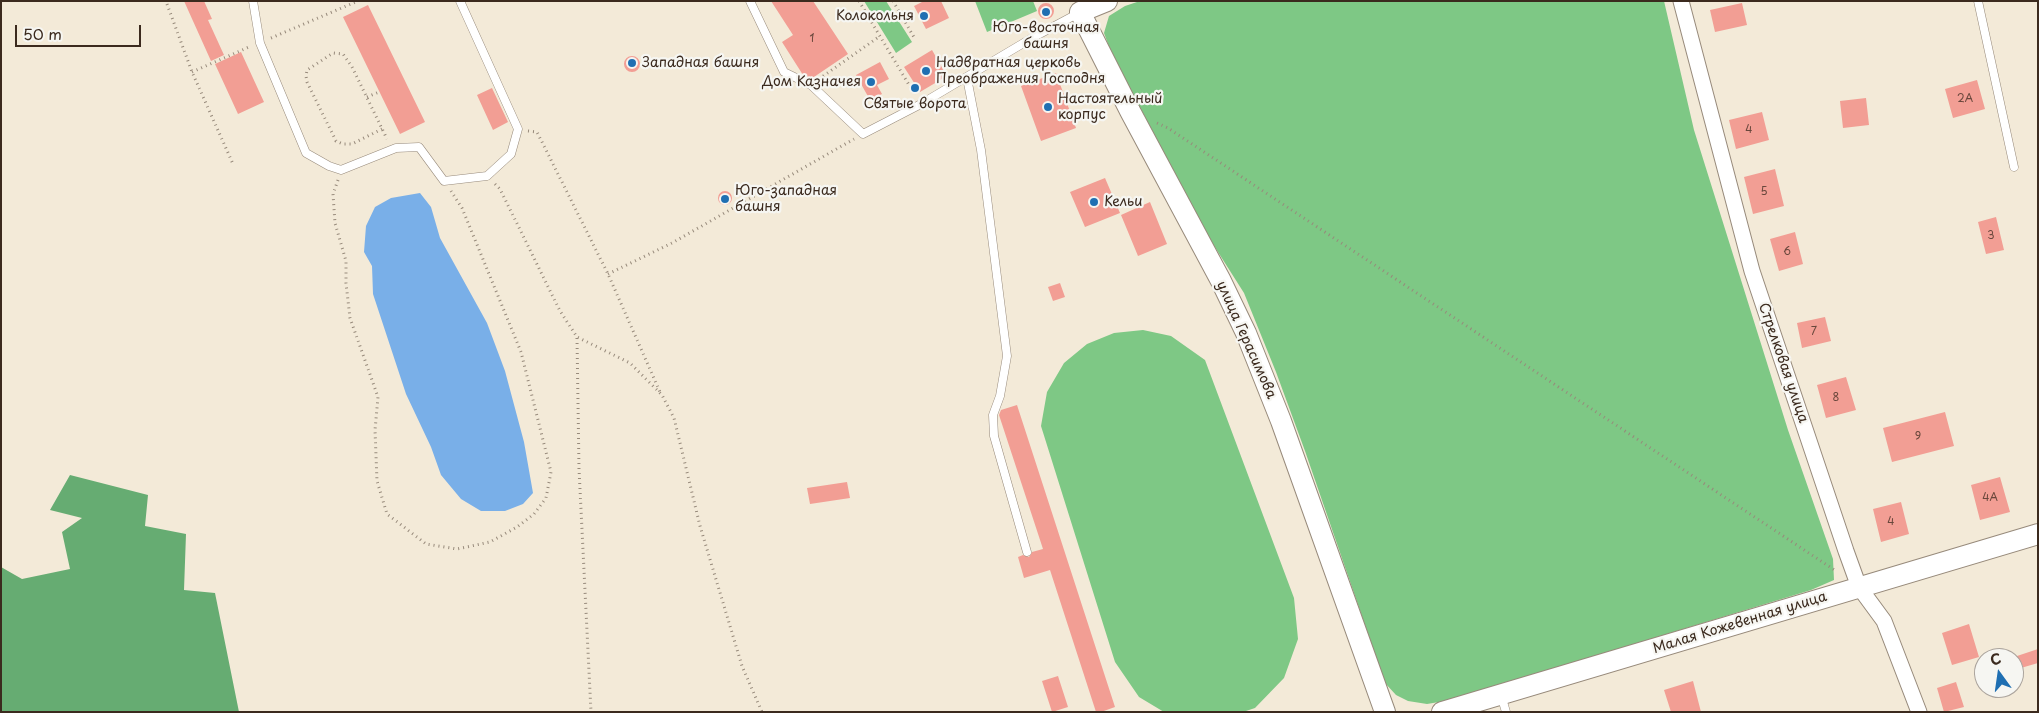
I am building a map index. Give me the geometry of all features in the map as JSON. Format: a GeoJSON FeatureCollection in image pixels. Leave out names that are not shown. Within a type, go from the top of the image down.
{"type":"FeatureCollection","features":[{"type":"Feature","properties":{"kind":"street"},"geometry":{"type":"LineString","coordinates":[[1078,7],[1107,1]]}},
{"type":"Feature","properties":{"kind":"street","name":"Стрелковая улица"},"geometry":{"type":"LineString","coordinates":[[1681,1],[1752,271],[1859,587],[1884,621],[1919,712]]}},
{"type":"Feature","properties":{"kind":"street","name":"улица Герасимова"},"geometry":{"type":"LineString","coordinates":[[1078,7],[1130,111],[1221,281],[1256,358],[1385,712]]}},
{"type":"Feature","properties":{"kind":"street","name":"Малая Кожевенная улица"},"geometry":{"type":"LineString","coordinates":[[1442,712],[1504,703],[1859,587],[2038,534]]}},
{"type":"Feature","properties":{"kind":"lane"},"geometry":{"type":"LineString","coordinates":[[253,1],[260,43],[306,153],[328,166],[341,170],[396,148],[419,147],[444,181],[487,176],[511,154],[518,129],[460,1]]}},
{"type":"Feature","properties":{"kind":"lane"},"geometry":{"type":"LineString","coordinates":[[750,1],[784,72],[811,85],[863,134],[922,104],[967,78],[1078,7]]}},
{"type":"Feature","properties":{"kind":"lane"},"geometry":{"type":"LineString","coordinates":[[1978,1],[2014,168]]}},
{"type":"Feature","properties":{"kind":"lane"},"geometry":{"type":"LineString","coordinates":[[967,78],[981,150],[1007,356],[1000,396],[993,415],[994,436],[1027,552]]}},
{"type":"Feature","properties":{"kind":"path"},"geometry":{"type":"LineString","coordinates":[[192,72],[243,48],[260,43],[358,1]]}},
{"type":"Feature","properties":{"kind":"path"},"geometry":{"type":"LineString","coordinates":[[859,1],[922,104]]}},
{"type":"Feature","properties":{"kind":"path"},"geometry":{"type":"LineString","coordinates":[[893,1],[915,39]]}},
{"type":"Feature","properties":{"kind":"path"},"geometry":{"type":"LineString","coordinates":[[167,4],[192,72],[233,164]]}},
{"type":"Feature","properties":{"kind":"path"},"geometry":{"type":"LineString","coordinates":[[811,85],[880,36]]}},
{"type":"Feature","properties":{"kind":"path"},"geometry":{"type":"LineString","coordinates":[[382,129],[352,144],[343,144],[336,141],[308,82],[307,70],[333,53],[343,54],[352,66],[388,140],[396,148]]}},
{"type":"Feature","properties":{"kind":"path"},"geometry":{"type":"LineString","coordinates":[[367,97],[379,92]]}},
{"type":"Feature","properties":{"kind":"path"},"geometry":{"type":"LineString","coordinates":[[1130,111],[1168,128],[1859,587]]}},
{"type":"Feature","properties":{"kind":"path"},"geometry":{"type":"LineString","coordinates":[[518,129],[536,132],[608,274],[674,418],[700,526],[742,666],[762,712]]}},
{"type":"Feature","properties":{"kind":"path"},"geometry":{"type":"LineString","coordinates":[[608,274],[672,243],[863,134]]}},
{"type":"Feature","properties":{"kind":"path"},"geometry":{"type":"LineString","coordinates":[[341,170],[333,194],[335,223],[346,261],[346,283],[350,318],[378,397],[375,430],[377,481],[387,514],[426,544],[457,549],[490,542],[517,527],[534,514],[546,498],[551,472],[521,352],[462,208],[444,181]]}},
{"type":"Feature","properties":{"kind":"path"},"geometry":{"type":"LineString","coordinates":[[487,176],[500,189],[560,311],[577,337],[630,363],[662,395]]}},
{"type":"Feature","properties":{"kind":"path"},"geometry":{"type":"LineString","coordinates":[[577,337],[579,469],[591,712]]}},
{"type":"Feature","properties":{"kind":"green space"},"geometry":{"type":"Polygon","coordinates":[[[864,1],[886,1],[912,42],[896,53],[864,1]]]}},
{"type":"Feature","properties":{"kind":"green space"},"geometry":{"type":"Polygon","coordinates":[[[975,1],[1033,1],[1037,11],[987,32],[975,1]]]}},
{"type":"Feature","properties":{"kind":"green space"},"geometry":{"type":"Polygon","coordinates":[[[1140,1],[1664,1],[1694,130],[1788,430],[1833,559],[1834,580],[1811,590],[1451,700],[1427,704],[1408,701],[1396,695],[1385,683],[1305,451],[1244,293],[1211,241],[1112,55],[1104,33],[1109,16],[1125,6],[1140,1]]]}},
{"type":"Feature","properties":{"kind":"green space"},"geometry":{"type":"Polygon","coordinates":[[[1143,330],[1171,336],[1205,360],[1294,598],[1298,639],[1284,678],[1255,708],[1243,712],[1164,712],[1139,697],[1115,662],[1041,426],[1047,392],[1064,363],[1087,344],[1114,333],[1143,330]]]}},
{"type":"Feature","properties":{"kind":"green space"},"geometry":{"type":"Polygon","coordinates":[[[70,475],[148,495],[145,526],[186,534],[184,590],[215,593],[239,712],[1,712],[1,567],[22,579],[70,569],[62,532],[82,518],[50,510],[70,475]]]}},
{"type":"Feature","properties":{"kind":"water"},"geometry":{"type":"Polygon","coordinates":[[[420,193],[431,207],[440,238],[487,323],[505,371],[524,442],[533,493],[523,504],[505,511],[481,511],[461,499],[441,475],[431,447],[406,394],[373,294],[372,266],[364,252],[366,226],[375,207],[391,198],[420,193]]]}},
{"type":"Feature","properties":{"kind":"building"},"geometry":{"type":"Polygon","coordinates":[[[184,1],[204,1],[212,19],[208,20],[224,55],[211,61],[184,1]]]}},
{"type":"Feature","properties":{"kind":"building"},"geometry":{"type":"Polygon","coordinates":[[[771,1],[813,1],[848,54],[811,79],[803,75],[782,42],[793,35],[771,1]]]}},
{"type":"Feature","properties":{"kind":"building"},"geometry":{"type":"Polygon","coordinates":[[[924,1],[941,1],[949,18],[926,29],[914,6],[924,1]]]}},
{"type":"Feature","properties":{"kind":"building","name":"Юго-восточная башня"},"geometry":{"type":"Polygon","coordinates":[[[1046,3],[1052,5],[1054,11],[1052,17],[1046,19],[1040,17],[1038,11],[1040,5],[1046,3]]]}},
{"type":"Feature","properties":{"kind":"building"},"geometry":{"type":"Polygon","coordinates":[[[1742,3],[1747,25],[1715,32],[1710,10],[1742,3]]]}},
{"type":"Feature","properties":{"kind":"building"},"geometry":{"type":"Polygon","coordinates":[[[368,5],[425,122],[400,134],[343,17],[368,5]]]}},
{"type":"Feature","properties":{"kind":"building","name":"Надвратная церковь Преображения Господня"},"geometry":{"type":"Polygon","coordinates":[[[932,50],[947,76],[920,92],[904,67],[932,50]]]}},
{"type":"Feature","properties":{"kind":"building"},"geometry":{"type":"Polygon","coordinates":[[[241,52],[264,102],[238,114],[215,64],[241,52]]]}},
{"type":"Feature","properties":{"kind":"building","name":"Западная башня"},"geometry":{"type":"Polygon","coordinates":[[[632,56],[638,58],[640,64],[638,70],[632,72],[626,70],[624,64],[626,58],[632,56]]]}},
{"type":"Feature","properties":{"kind":"building","name":"Дом Казначея"},"geometry":{"type":"Polygon","coordinates":[[[880,62],[889,79],[877,85],[882,94],[870,100],[856,75],[880,62]]]}},
{"type":"Feature","properties":{"kind":"building"},"geometry":{"type":"Polygon","coordinates":[[[1056,73],[1076,128],[1041,141],[1021,86],[1056,73]]]}},
{"type":"Feature","properties":{"kind":"building"},"geometry":{"type":"Polygon","coordinates":[[[1977,80],[1985,109],[1953,118],[1945,89],[1977,80]]]}},
{"type":"Feature","properties":{"kind":"building"},"geometry":{"type":"Polygon","coordinates":[[[492,88],[508,122],[493,130],[477,95],[492,88]]]}},
{"type":"Feature","properties":{"kind":"building"},"geometry":{"type":"Polygon","coordinates":[[[1866,98],[1869,125],[1843,128],[1840,101],[1866,98]]]}},
{"type":"Feature","properties":{"kind":"building"},"geometry":{"type":"Polygon","coordinates":[[[1762,112],[1769,140],[1736,149],[1729,120],[1762,112]]]}},
{"type":"Feature","properties":{"kind":"building"},"geometry":{"type":"Polygon","coordinates":[[[1775,169],[1784,206],[1753,214],[1744,177],[1775,169]]]}},
{"type":"Feature","properties":{"kind":"building"},"geometry":{"type":"Polygon","coordinates":[[[1105,178],[1120,213],[1085,227],[1070,192],[1105,178]]]}},
{"type":"Feature","properties":{"kind":"building","name":"Юго-западная башня"},"geometry":{"type":"Polygon","coordinates":[[[722,191],[728,191],[732,198],[728,205],[722,205],[718,201],[718,195],[722,191]]]}},
{"type":"Feature","properties":{"kind":"building"},"geometry":{"type":"Polygon","coordinates":[[[1150,202],[1167,244],[1138,256],[1121,215],[1150,202]]]}},
{"type":"Feature","properties":{"kind":"building"},"geometry":{"type":"Polygon","coordinates":[[[1996,217],[2004,250],[1986,254],[1978,222],[1996,217]]]}},
{"type":"Feature","properties":{"kind":"building"},"geometry":{"type":"Polygon","coordinates":[[[1795,232],[1803,264],[1779,271],[1770,239],[1795,232]]]}},
{"type":"Feature","properties":{"kind":"building"},"geometry":{"type":"Polygon","coordinates":[[[1060,283],[1065,297],[1053,301],[1048,287],[1060,283]]]}},
{"type":"Feature","properties":{"kind":"building"},"geometry":{"type":"Polygon","coordinates":[[[1825,317],[1831,341],[1802,348],[1797,323],[1825,317]]]}},
{"type":"Feature","properties":{"kind":"building"},"geometry":{"type":"Polygon","coordinates":[[[1846,377],[1856,410],[1826,418],[1817,385],[1846,377]]]}},
{"type":"Feature","properties":{"kind":"building"},"geometry":{"type":"Polygon","coordinates":[[[1017,405],[1115,707],[1101,712],[1096,712],[1050,570],[1024,578],[1018,557],[1023,555],[1029,557],[1032,552],[1043,549],[999,415],[1001,410],[1017,405]]]}},
{"type":"Feature","properties":{"kind":"building"},"geometry":{"type":"Polygon","coordinates":[[[1945,412],[1954,446],[1892,462],[1883,428],[1945,412]]]}},
{"type":"Feature","properties":{"kind":"building"},"geometry":{"type":"Polygon","coordinates":[[[2000,477],[2010,512],[1980,520],[1971,485],[2000,477]]]}},
{"type":"Feature","properties":{"kind":"building"},"geometry":{"type":"Polygon","coordinates":[[[847,482],[850,498],[810,504],[807,488],[847,482]]]}},
{"type":"Feature","properties":{"kind":"building"},"geometry":{"type":"Polygon","coordinates":[[[1901,502],[1909,534],[1881,542],[1873,509],[1901,502]]]}},
{"type":"Feature","properties":{"kind":"building"},"geometry":{"type":"Polygon","coordinates":[[[1969,624],[1976,648],[1974,648],[1974,658],[1952,665],[1942,633],[1969,624]]]}},
{"type":"Feature","properties":{"kind":"building"},"geometry":{"type":"Polygon","coordinates":[[[2038,649],[2038,663],[2024,667],[2024,654],[2038,649]]]}},
{"type":"Feature","properties":{"kind":"building"},"geometry":{"type":"Polygon","coordinates":[[[1058,676],[1068,707],[1052,712],[1042,681],[1058,676]]]}},
{"type":"Feature","properties":{"kind":"building"},"geometry":{"type":"Polygon","coordinates":[[[1693,681],[1701,712],[1671,712],[1664,690],[1693,681]]]}},
{"type":"Feature","properties":{"kind":"building"},"geometry":{"type":"Polygon","coordinates":[[[1956,682],[1964,707],[1944,712],[1937,688],[1956,682]]]}},
{"type":"Feature","properties":{"kind":"place","name":"Юго-восточная башня"},"geometry":{"type":"Point","coordinates":[1046,12]}},
{"type":"Feature","properties":{"kind":"place","name":"Колокольня"},"geometry":{"type":"Point","coordinates":[924,16]}},
{"type":"Feature","properties":{"kind":"place","name":"Западная башня"},"geometry":{"type":"Point","coordinates":[632,63]}},
{"type":"Feature","properties":{"kind":"place","name":"Надвратная церковь Преображения Господня"},"geometry":{"type":"Point","coordinates":[926,71]}},
{"type":"Feature","properties":{"kind":"place","name":"Дом Казначея"},"geometry":{"type":"Point","coordinates":[871,82]}},
{"type":"Feature","properties":{"kind":"place","name":"Святые ворота"},"geometry":{"type":"Point","coordinates":[915,88]}},
{"type":"Feature","properties":{"kind":"place","name":"Настоятельный корпус"},"geometry":{"type":"Point","coordinates":[1048,107]}},
{"type":"Feature","properties":{"kind":"place","name":"Юго-западная башня"},"geometry":{"type":"Point","coordinates":[725,199]}},
{"type":"Feature","properties":{"kind":"place","name":"Кельи"},"geometry":{"type":"Point","coordinates":[1094,202]}}]}
